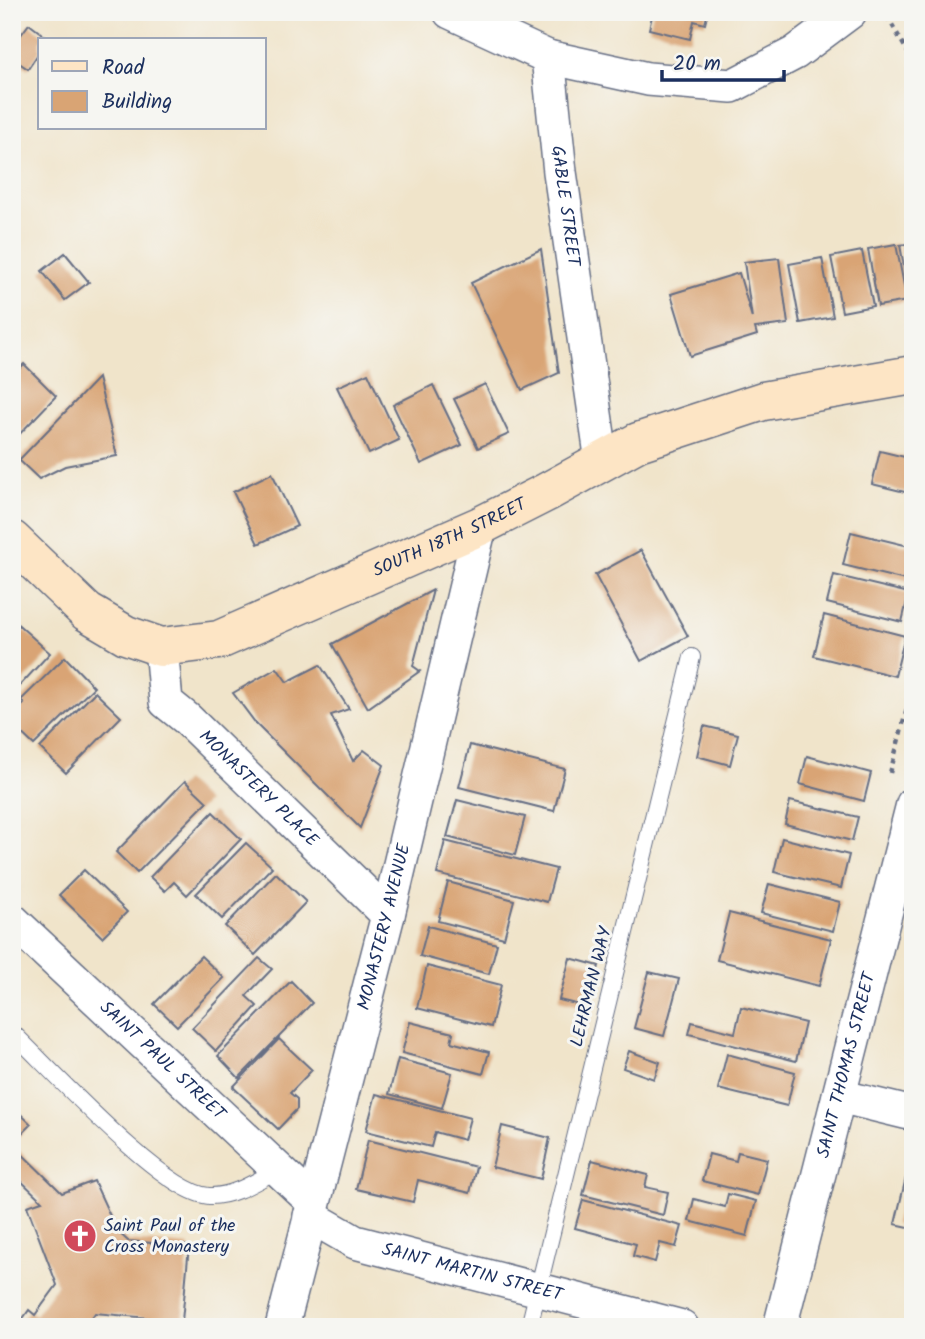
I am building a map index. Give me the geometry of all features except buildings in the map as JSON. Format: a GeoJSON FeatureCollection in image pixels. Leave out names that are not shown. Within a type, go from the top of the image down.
{"type":"FeatureCollection","features":[{"type":"Feature","properties":{"kind":"main road","name":"SOUTH 18TH STREET"},"geometry":{"type":"LineString","coordinates":[[12,540],[87,612],[126,635],[161,647],[219,640],[480,526],[638,442],[763,401],[913,374]]}},
{"type":"Feature","properties":{"kind":"street"},"geometry":{"type":"LineString","coordinates":[[450,12],[548,57],[648,79],[732,86],[795,54],[850,12]]}},
{"type":"Feature","properties":{"kind":"street","name":"GABLE STREET"},"geometry":{"type":"LineString","coordinates":[[548,57],[560,172],[602,462]]}},
{"type":"Feature","properties":{"kind":"street","name":"MONASTERY AVENUE"},"geometry":{"type":"LineString","coordinates":[[282,1327],[388,915],[480,526]]}},
{"type":"Feature","properties":{"kind":"street","name":"MONASTERY PLACE"},"geometry":{"type":"LineString","coordinates":[[161,647],[166,702],[187,719],[388,915]]}},
{"type":"Feature","properties":{"kind":"street","name":"SAINT THOMAS STREET"},"geometry":{"type":"LineString","coordinates":[[780,1327],[907,844],[913,804]]}},
{"type":"Feature","properties":{"kind":"street","name":"SAINT PAUL STREET"},"geometry":{"type":"LineString","coordinates":[[12,920],[279,1169],[311,1209]]}},
{"type":"Feature","properties":{"kind":"street"},"geometry":{"type":"LineString","coordinates":[[839,1096],[913,1114]]}},
{"type":"Feature","properties":{"kind":"street","name":"SAINT MARTIN STREET"},"geometry":{"type":"LineString","coordinates":[[311,1209],[355,1242],[682,1327]]}},
{"type":"Feature","properties":{"kind":"lane","name":"LEHRMAN WAY"},"geometry":{"type":"LineString","coordinates":[[530,1327],[692,657]]}},
{"type":"Feature","properties":{"kind":"lane"},"geometry":{"type":"LineString","coordinates":[[12,1032],[146,1162],[188,1191],[208,1196],[230,1193],[279,1169]]}},
{"type":"Feature","properties":{"kind":"path"},"geometry":{"type":"LineString","coordinates":[[885,12],[913,61]]}},
{"type":"Feature","properties":{"kind":"path"},"geometry":{"type":"LineString","coordinates":[[890,774],[913,685]]}},
{"type":"Feature","properties":{"kind":"place","name":"Saint Paul of the Cross Monastery"},"geometry":{"type":"Point","coordinates":[80,1236]}}]}
